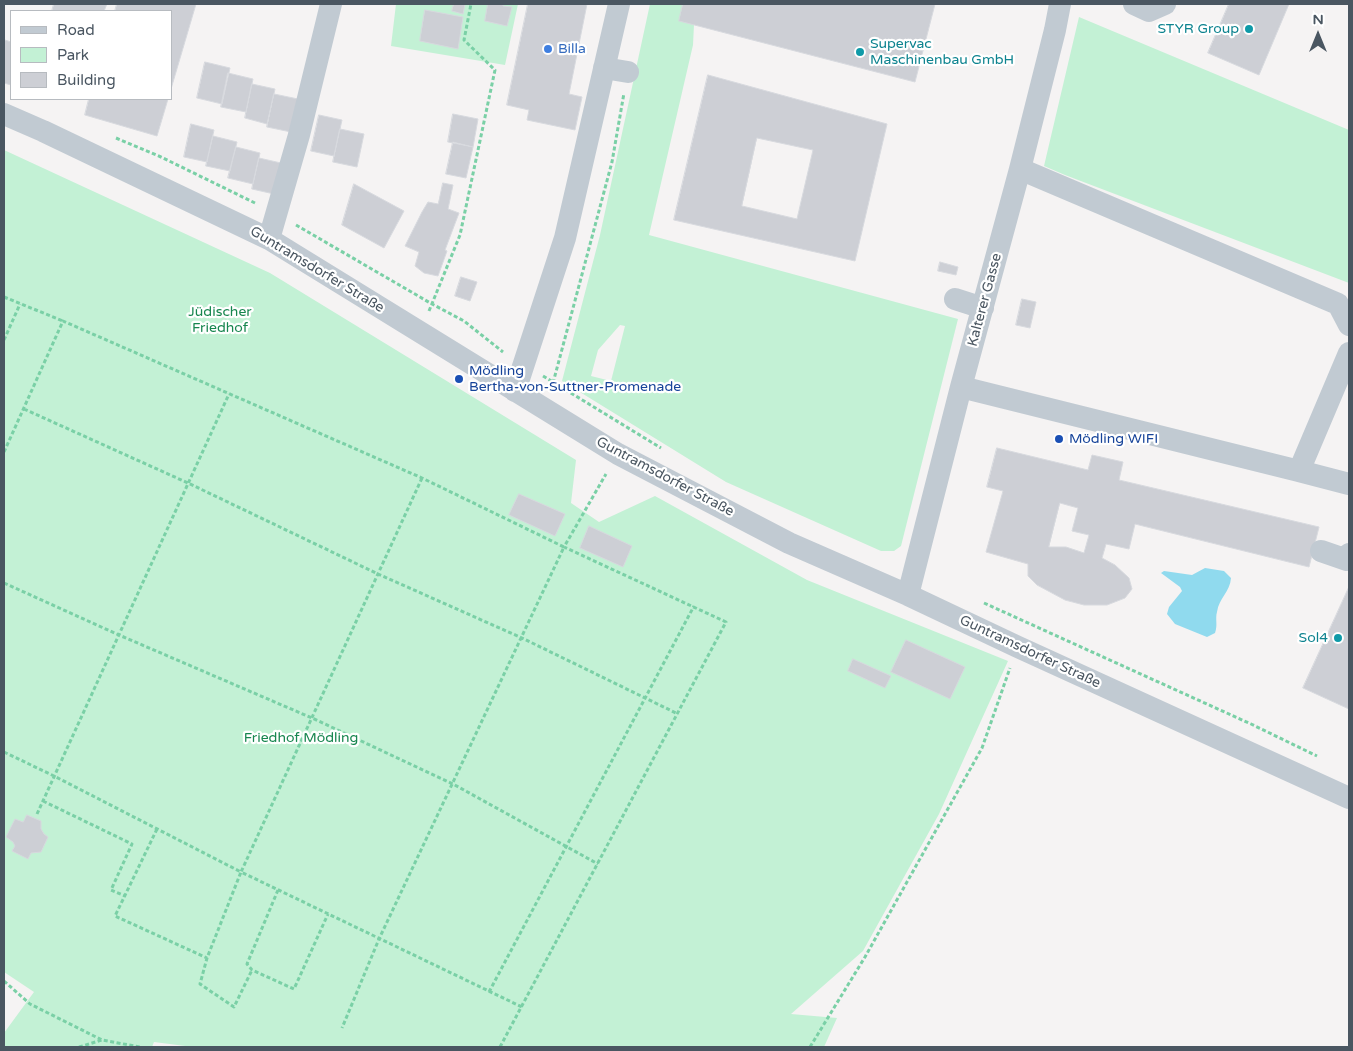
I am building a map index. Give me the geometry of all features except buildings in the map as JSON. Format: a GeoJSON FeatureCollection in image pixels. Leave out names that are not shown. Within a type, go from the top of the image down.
{"type":"FeatureCollection","features":[{"type":"Feature","properties":{"kind":"street"},"geometry":{"type":"LineString","coordinates":[[269,238],[299,135],[331,4]]}},
{"type":"Feature","properties":{"kind":"street"},"geometry":{"type":"LineString","coordinates":[[515,391],[566,238],[619,4]]}},
{"type":"Feature","properties":{"kind":"street","name":"Kalterer Gasse"},"geometry":{"type":"LineString","coordinates":[[908,595],[961,387],[1020,169],[1060,4]]}},
{"type":"Feature","properties":{"kind":"street"},"geometry":{"type":"LineString","coordinates":[[1134,4],[1149,11],[1165,4]]}},
{"type":"Feature","properties":{"kind":"street"},"geometry":{"type":"LineString","coordinates":[[604,68],[628,72]]}},
{"type":"Feature","properties":{"kind":"street","name":"Guntramsdorfer Straße"},"geometry":{"type":"LineString","coordinates":[[4,114],[269,238],[618,454],[789,543],[908,595],[1349,798]]}},
{"type":"Feature","properties":{"kind":"street"},"geometry":{"type":"LineString","coordinates":[[1020,169],[1338,304],[1349,325]]}},
{"type":"Feature","properties":{"kind":"street"},"geometry":{"type":"LineString","coordinates":[[955,299],[983,308]]}},
{"type":"Feature","properties":{"kind":"street"},"geometry":{"type":"LineString","coordinates":[[1299,471],[1349,353]]}},
{"type":"Feature","properties":{"kind":"street"},"geometry":{"type":"LineString","coordinates":[[961,387],[1349,484]]}},
{"type":"Feature","properties":{"kind":"street"},"geometry":{"type":"LineString","coordinates":[[1321,551],[1347,560],[1349,554]]}},
{"type":"Feature","properties":{"kind":"path"},"geometry":{"type":"LineString","coordinates":[[420,332],[460,235],[495,70],[464,40],[471,4]]}},
{"type":"Feature","properties":{"kind":"path"},"geometry":{"type":"LineString","coordinates":[[108,135],[161,157],[276,213],[464,321],[498,348],[668,452]]}},
{"type":"Feature","properties":{"kind":"path"},"geometry":{"type":"LineString","coordinates":[[4,297],[422,478],[564,547],[726,622],[500,1047]]}},
{"type":"Feature","properties":{"kind":"path"},"geometry":{"type":"LineString","coordinates":[[4,340],[20,304]]}},
{"type":"Feature","properties":{"kind":"path"},"geometry":{"type":"LineString","coordinates":[[4,452],[63,321]]}},
{"type":"Feature","properties":{"kind":"path"},"geometry":{"type":"LineString","coordinates":[[37,814],[229,394]]}},
{"type":"Feature","properties":{"kind":"path"},"geometry":{"type":"LineString","coordinates":[[24,409],[188,483],[378,574],[522,638],[678,714]]}},
{"type":"Feature","properties":{"kind":"path"},"geometry":{"type":"LineString","coordinates":[[342,1028],[380,939],[564,547],[618,454]]}},
{"type":"Feature","properties":{"kind":"path"},"geometry":{"type":"LineString","coordinates":[[252,970],[234,1007],[200,984],[207,958],[241,872],[422,478]]}},
{"type":"Feature","properties":{"kind":"path"},"geometry":{"type":"LineString","coordinates":[[4,583],[312,718],[453,784],[598,864]]}},
{"type":"Feature","properties":{"kind":"path"},"geometry":{"type":"LineString","coordinates":[[489,992],[694,606]]}},
{"type":"Feature","properties":{"kind":"path"},"geometry":{"type":"LineString","coordinates":[[1028,623],[1322,758]]}},
{"type":"Feature","properties":{"kind":"path"},"geometry":{"type":"LineString","coordinates":[[810,1047],[870,948],[982,748],[1018,647]]}},
{"type":"Feature","properties":{"kind":"path"},"geometry":{"type":"LineString","coordinates":[[4,752],[241,872],[522,1007]]}},
{"type":"Feature","properties":{"kind":"path"},"geometry":{"type":"LineString","coordinates":[[43,801],[132,844],[111,890],[125,896]]}},
{"type":"Feature","properties":{"kind":"path"},"geometry":{"type":"LineString","coordinates":[[157,829],[115,916],[207,958]]}},
{"type":"Feature","properties":{"kind":"path"},"geometry":{"type":"LineString","coordinates":[[278,890],[247,964],[252,970],[294,989],[328,914]]}},
{"type":"Feature","properties":{"kind":"path"},"geometry":{"type":"LineString","coordinates":[[4,981],[30,1004],[102,1040],[138,1047]]}},
{"type":"Feature","properties":{"kind":"path"},"geometry":{"type":"LineString","coordinates":[[79,1047],[102,1040]]}},
{"type":"Feature","properties":{"kind":"green space"},"geometry":{"type":"Polygon","coordinates":[[[396,4],[518,4],[505,65],[391,46],[396,4]]]}},
{"type":"Feature","properties":{"kind":"green space"},"geometry":{"type":"Polygon","coordinates":[[[650,4],[695,4],[693,45],[649,235],[958,319],[901,546],[894,551],[881,551],[726,482],[562,381],[600,235],[650,4]],[[620,325],[598,350],[591,376],[611,381],[625,326],[620,325]]]}},
{"type":"Feature","properties":{"kind":"green space"},"geometry":{"type":"Polygon","coordinates":[[[1079,17],[1349,130],[1349,283],[1044,166],[1079,17]]]}},
{"type":"Feature","properties":{"kind":"green space","name":"Friedhof Mödling"},"geometry":{"type":"Polygon","coordinates":[[[4,150],[270,273],[576,460],[571,503],[599,522],[655,496],[807,580],[1008,661],[939,814],[863,951],[791,1014],[837,1018],[824,1047],[193,1047],[154,1042],[152,1047],[4,1047],[4,1033],[34,992],[4,972],[4,150]]]}},
{"type":"Feature","properties":{"kind":"water"},"geometry":{"type":"Polygon","coordinates":[[[1205,568],[1224,571],[1231,578],[1229,587],[1218,607],[1215,633],[1207,637],[1175,624],[1167,614],[1169,607],[1182,591],[1180,587],[1161,573],[1164,571],[1192,575],[1205,568]]]}},
{"type":"Feature","properties":{"kind":"place","name":"STYR Group"},"geometry":{"type":"Point","coordinates":[1249,29]}},
{"type":"Feature","properties":{"kind":"place","name":"Billa"},"geometry":{"type":"Point","coordinates":[548,49]}},
{"type":"Feature","properties":{"kind":"place","name":"Supervac Maschinenbau GmbH"},"geometry":{"type":"Point","coordinates":[860,52]}},
{"type":"Feature","properties":{"kind":"place","name":"Mödling Bertha-von-Suttner-Promenade"},"geometry":{"type":"Point","coordinates":[459,379]}},
{"type":"Feature","properties":{"kind":"place","name":"Mödling WIFI"},"geometry":{"type":"Point","coordinates":[1059,439]}},
{"type":"Feature","properties":{"kind":"place","name":"Sol4"},"geometry":{"type":"Point","coordinates":[1338,638]}},
{"type":"Feature","properties":{"kind":"park label","name":"Jüdischer Friedhof"},"geometry":{"type":"Point","coordinates":[220,320]}}]}
